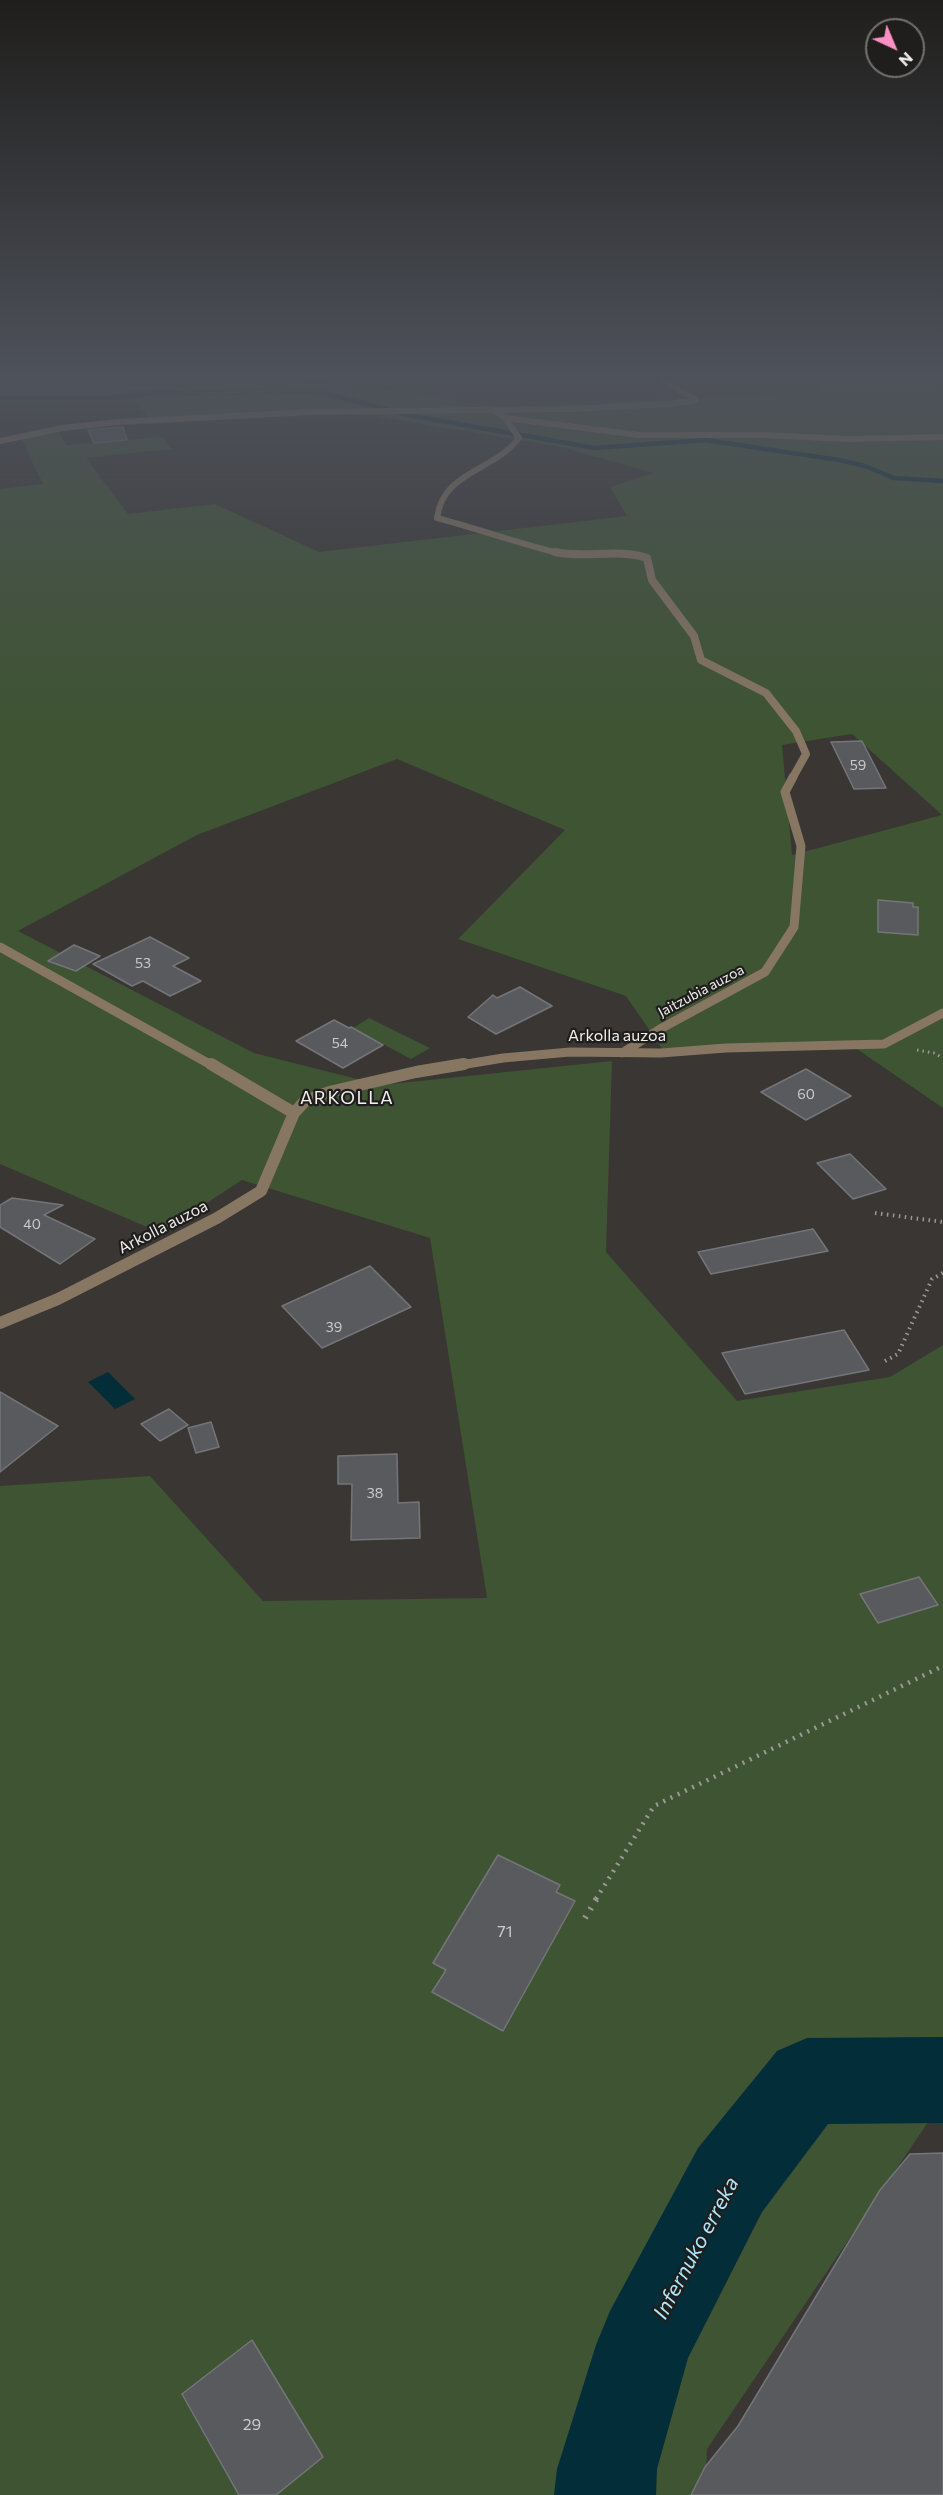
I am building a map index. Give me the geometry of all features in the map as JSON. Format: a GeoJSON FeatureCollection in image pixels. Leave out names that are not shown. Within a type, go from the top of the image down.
{"type":"FeatureCollection","features":[{"type":"Feature","properties":{"kind":"street","name":"Jaitzubia auzoa"},"geometry":{"type":"LineString","coordinates":[[442,493],[436,508],[437,518],[497,534],[524,545],[567,555],[635,554],[647,558],[652,580],[694,636],[701,660],[766,693],[796,731],[806,754],[785,792],[801,846],[794,927],[765,972],[660,1029],[622,1053]]}},
{"type":"Feature","properties":{"kind":"street"},"geometry":{"type":"LineString","coordinates":[[0,947],[154,1031],[294,1113]]}},
{"type":"Feature","properties":{"kind":"street","name":"Arkolla auzoa"},"geometry":{"type":"LineString","coordinates":[[0,1323],[58,1299],[217,1218],[261,1191],[294,1113],[305,1101],[329,1092],[416,1072],[503,1058],[570,1052],[661,1053],[726,1048],[884,1044],[943,1013]]}},
{"type":"Feature","properties":{"kind":"path"},"geometry":{"type":"LineString","coordinates":[[875,1213],[943,1222]]}},
{"type":"Feature","properties":{"kind":"path"},"geometry":{"type":"LineString","coordinates":[[885,1361],[898,1354],[932,1279],[943,1273]]}},
{"type":"Feature","properties":{"kind":"path"},"geometry":{"type":"LineString","coordinates":[[585,1918],[654,1806],[943,1666]]}},
{"type":"Feature","properties":{"kind":"green space"},"geometry":{"type":"Polygon","coordinates":[[[0,493],[113,493],[128,514],[215,504],[319,552],[627,516],[614,493],[943,493],[943,1108],[854,1047],[663,1050],[626,996],[458,939],[565,830],[397,759],[197,835],[18,931],[254,1053],[381,1085],[612,1061],[606,1252],[737,1401],[890,1377],[943,1345],[943,2100],[707,2449],[705,2495],[0,2495],[0,1486],[150,1476],[263,1601],[487,1598],[430,1238],[242,1180],[161,1233],[0,1164],[0,493]],[[852,734],[782,745],[792,855],[942,815],[852,734]]]}},
{"type":"Feature","properties":{"kind":"green space"},"geometry":{"type":"Polygon","coordinates":[[[369,1018],[430,1048],[411,1059],[353,1028],[369,1018]]]}},
{"type":"Feature","properties":{"kind":"water"},"geometry":{"type":"Polygon","coordinates":[[[108,1372],[135,1399],[115,1409],[88,1382],[108,1372]]]}},
{"type":"Feature","properties":{"kind":"building"},"geometry":{"type":"Polygon","coordinates":[[[862,741],[886,788],[854,789],[831,742],[862,741]]]}},
{"type":"Feature","properties":{"kind":"building"},"geometry":{"type":"Polygon","coordinates":[[[878,900],[913,903],[913,907],[918,907],[918,935],[878,932],[878,900]]]}},
{"type":"Feature","properties":{"kind":"building"},"geometry":{"type":"Polygon","coordinates":[[[150,937],[189,958],[173,966],[201,981],[170,996],[143,981],[132,986],[93,964],[150,937]]]}},
{"type":"Feature","properties":{"kind":"building"},"geometry":{"type":"Polygon","coordinates":[[[74,945],[100,956],[76,971],[48,961],[74,945]]]}},
{"type":"Feature","properties":{"kind":"building"},"geometry":{"type":"Polygon","coordinates":[[[520,987],[552,1006],[496,1034],[468,1017],[493,995],[497,998],[520,987]]]}},
{"type":"Feature","properties":{"kind":"building"},"geometry":{"type":"Polygon","coordinates":[[[334,1020],[383,1045],[343,1068],[296,1041],[334,1020]]]}},
{"type":"Feature","properties":{"kind":"building"},"geometry":{"type":"Polygon","coordinates":[[[806,1069],[851,1096],[806,1120],[761,1092],[806,1069]]]}},
{"type":"Feature","properties":{"kind":"building"},"geometry":{"type":"Polygon","coordinates":[[[850,1154],[886,1189],[853,1199],[817,1163],[850,1154]]]}},
{"type":"Feature","properties":{"kind":"building"},"geometry":{"type":"Polygon","coordinates":[[[12,1198],[63,1205],[44,1215],[95,1239],[60,1264],[0,1227],[0,1205],[12,1198]]]}},
{"type":"Feature","properties":{"kind":"building"},"geometry":{"type":"Polygon","coordinates":[[[813,1229],[828,1251],[711,1274],[698,1252],[813,1229]]]}},
{"type":"Feature","properties":{"kind":"building"},"geometry":{"type":"Polygon","coordinates":[[[370,1266],[411,1307],[322,1348],[282,1306],[370,1266]]]}},
{"type":"Feature","properties":{"kind":"building"},"geometry":{"type":"Polygon","coordinates":[[[844,1330],[869,1370],[745,1394],[722,1353],[844,1330]]]}},
{"type":"Feature","properties":{"kind":"building"},"geometry":{"type":"Polygon","coordinates":[[[0,1392],[58,1426],[0,1472],[0,1392]]]}},
{"type":"Feature","properties":{"kind":"building"},"geometry":{"type":"Polygon","coordinates":[[[169,1409],[188,1425],[160,1441],[141,1424],[169,1409]]]}},
{"type":"Feature","properties":{"kind":"building"},"geometry":{"type":"Polygon","coordinates":[[[211,1422],[219,1447],[196,1453],[188,1428],[211,1422]]]}},
{"type":"Feature","properties":{"kind":"building"},"geometry":{"type":"Polygon","coordinates":[[[397,1454],[398,1503],[419,1502],[420,1538],[351,1540],[352,1484],[338,1484],[338,1456],[397,1454]]]}},
{"type":"Feature","properties":{"kind":"building"},"geometry":{"type":"Polygon","coordinates":[[[919,1577],[938,1605],[878,1623],[860,1594],[919,1577]]]}},
{"type":"Feature","properties":{"kind":"building"},"geometry":{"type":"Polygon","coordinates":[[[498,1855],[560,1885],[556,1892],[575,1901],[503,2031],[432,1992],[446,1970],[433,1963],[498,1855]]]}},
{"type":"Feature","properties":{"kind":"building"},"geometry":{"type":"Polygon","coordinates":[[[943,2153],[943,2495],[691,2495],[705,2467],[738,2426],[880,2190],[910,2154],[943,2153]]]}},
{"type":"Feature","properties":{"kind":"building"},"geometry":{"type":"Polygon","coordinates":[[[252,2340],[323,2457],[276,2495],[239,2495],[182,2394],[252,2340]]]}},
{"type":"Feature","properties":{"kind":"waterway","name":"Infernuko erreka"},"geometry":{"type":"LineString","coordinates":[[605,2495],[607,2469],[644,2345],[730,2180],[807,2081],[943,2080]]}},
{"type":"Feature","properties":{"kind":"district","name":"ARKOLLA"},"geometry":{"type":"Point","coordinates":[347,1098]}}]}
